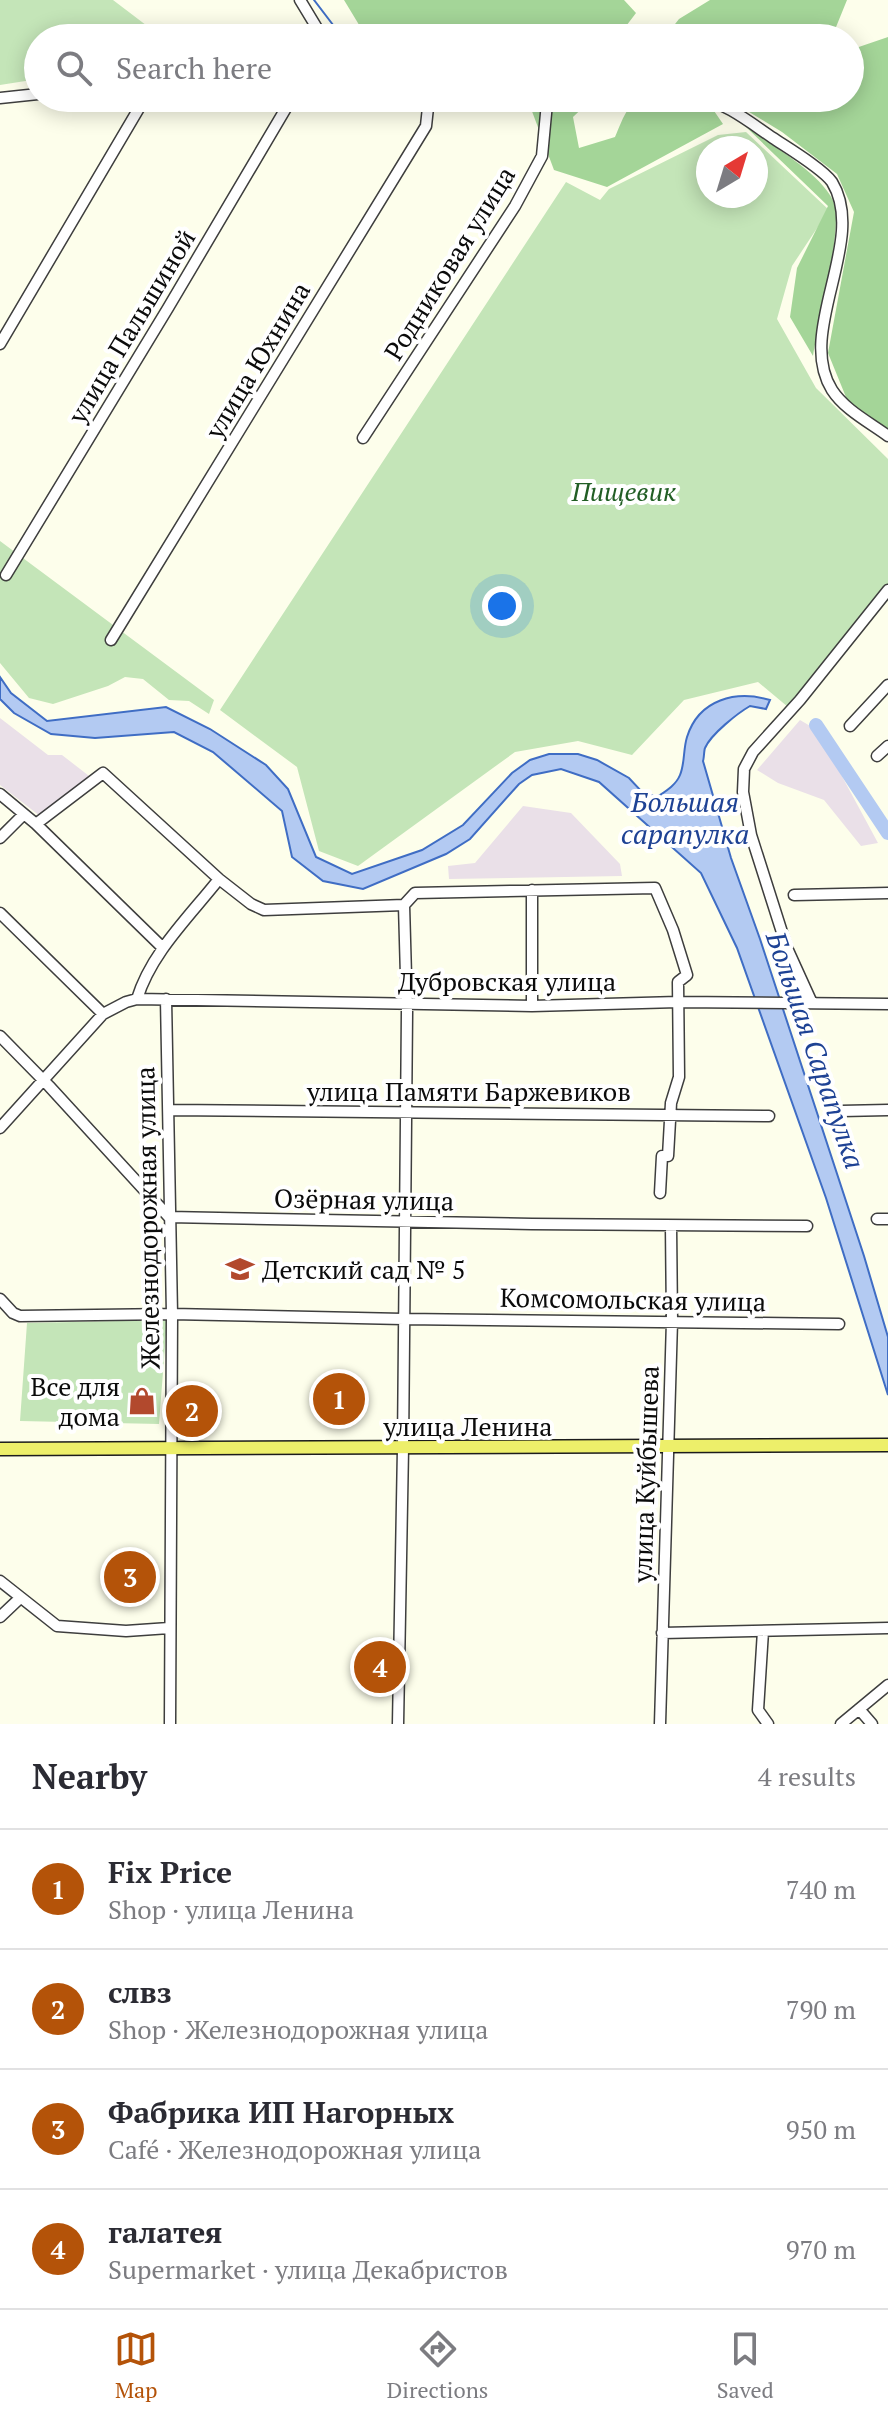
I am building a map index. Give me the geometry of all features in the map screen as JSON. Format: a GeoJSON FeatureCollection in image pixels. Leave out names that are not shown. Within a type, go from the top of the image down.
{"type":"FeatureCollection","features":[{"type":"Feature","properties":{"kind":"main road","name":"улица Ленина"},"geometry":{"type":"LineString","coordinates":[[0,1449],[888,1445]]}},
{"type":"Feature","properties":{"kind":"street"},"geometry":{"type":"LineString","coordinates":[[300,0],[315,24]]}},
{"type":"Feature","properties":{"kind":"street"},"geometry":{"type":"LineString","coordinates":[[0,98],[24,95]]}},
{"type":"Feature","properties":{"kind":"street"},"geometry":{"type":"LineString","coordinates":[[0,344],[137,112]]}},
{"type":"Feature","properties":{"kind":"street","name":"улица Пальшиной"},"geometry":{"type":"LineString","coordinates":[[6,575],[284,112]]}},
{"type":"Feature","properties":{"kind":"street","name":"улица Юхнина"},"geometry":{"type":"LineString","coordinates":[[111,640],[426,126],[428,112]]}},
{"type":"Feature","properties":{"kind":"street","name":"Родниковая улица"},"geometry":{"type":"LineString","coordinates":[[363,438],[515,206],[542,156],[546,112]]}},
{"type":"Feature","properties":{"kind":"street"},"geometry":{"type":"LineString","coordinates":[[732,112],[796,153],[831,180],[842,205],[841,233],[820,353],[830,387],[841,402],[888,436]]}},
{"type":"Feature","properties":{"kind":"street"},"geometry":{"type":"LineString","coordinates":[[807,1003],[751,835],[745,808],[744,769],[753,752],[800,700],[888,590]]}},
{"type":"Feature","properties":{"kind":"street"},"geometry":{"type":"LineString","coordinates":[[850,726],[888,685]]}},
{"type":"Feature","properties":{"kind":"street"},"geometry":{"type":"LineString","coordinates":[[877,756],[888,746]]}},
{"type":"Feature","properties":{"kind":"street"},"geometry":{"type":"LineString","coordinates":[[36,824],[103,773],[219,879],[251,904],[264,910],[404,905]]}},
{"type":"Feature","properties":{"kind":"street"},"geometry":{"type":"LineString","coordinates":[[0,794],[36,824],[163,948]]}},
{"type":"Feature","properties":{"kind":"street"},"geometry":{"type":"LineString","coordinates":[[0,838],[24,814]]}},
{"type":"Feature","properties":{"kind":"street"},"geometry":{"type":"LineString","coordinates":[[0,1128],[103,1014],[132,1001],[163,948],[219,879]]}},
{"type":"Feature","properties":{"kind":"street"},"geometry":{"type":"LineString","coordinates":[[398,1724],[407,1004],[404,905],[415,893],[655,888],[687,975],[678,982],[679,1077],[671,1103],[668,1156],[662,1156],[660,1193]]}},
{"type":"Feature","properties":{"kind":"street"},"geometry":{"type":"LineString","coordinates":[[532,890],[532,1006]]}},
{"type":"Feature","properties":{"kind":"street"},"geometry":{"type":"LineString","coordinates":[[794,895],[888,893]]}},
{"type":"Feature","properties":{"kind":"street"},"geometry":{"type":"LineString","coordinates":[[0,913],[103,1014]]}},
{"type":"Feature","properties":{"kind":"street","name":"Дубровская улица"},"geometry":{"type":"LineString","coordinates":[[132,1001],[166,999],[532,1006],[678,1002],[888,1004]]}},
{"type":"Feature","properties":{"kind":"street","name":"Железнодорожная улица"},"geometry":{"type":"LineString","coordinates":[[166,999],[172,1314],[170,1724]]}},
{"type":"Feature","properties":{"kind":"street"},"geometry":{"type":"LineString","coordinates":[[0,1036],[169,1217]]}},
{"type":"Feature","properties":{"kind":"street","name":"улица Памяти Баржевиков"},"geometry":{"type":"LineString","coordinates":[[169,1110],[769,1116]]}},
{"type":"Feature","properties":{"kind":"street"},"geometry":{"type":"LineString","coordinates":[[841,1111],[888,1110]]}},
{"type":"Feature","properties":{"kind":"street","name":"Озёрная улица"},"geometry":{"type":"LineString","coordinates":[[169,1217],[807,1226]]}},
{"type":"Feature","properties":{"kind":"street","name":"улица Куйбышева"},"geometry":{"type":"LineString","coordinates":[[660,1724],[672,1321],[671,1226]]}},
{"type":"Feature","properties":{"kind":"street","name":"Комсомольская улица"},"geometry":{"type":"LineString","coordinates":[[0,1299],[20,1316],[172,1314],[839,1324]]}},
{"type":"Feature","properties":{"kind":"street"},"geometry":{"type":"LineString","coordinates":[[0,1581],[57,1626],[126,1631],[169,1628]]}},
{"type":"Feature","properties":{"kind":"street"},"geometry":{"type":"LineString","coordinates":[[0,1617],[20,1598]]}},
{"type":"Feature","properties":{"kind":"street"},"geometry":{"type":"LineString","coordinates":[[662,1633],[888,1628]]}},
{"type":"Feature","properties":{"kind":"street"},"geometry":{"type":"LineString","coordinates":[[763,1631],[758,1710],[768,1724]]}},
{"type":"Feature","properties":{"kind":"street"},"geometry":{"type":"LineString","coordinates":[[841,1724],[888,1685]]}},
{"type":"Feature","properties":{"kind":"street"},"geometry":{"type":"LineString","coordinates":[[859,1709],[872,1724]]}},
{"type":"Feature","properties":{"kind":"shaded area"},"geometry":{"type":"Polygon","coordinates":[[[0,718],[48,755],[62,755],[93,779],[40,816],[0,785],[0,718]]]}},
{"type":"Feature","properties":{"kind":"shaded area"},"geometry":{"type":"Polygon","coordinates":[[[800,720],[817,730],[878,843],[861,846],[824,800],[778,783],[757,770],[800,720]]]}},
{"type":"Feature","properties":{"kind":"shaded area"},"geometry":{"type":"Polygon","coordinates":[[[523,806],[571,813],[620,864],[622,876],[449,879],[448,866],[475,863],[523,806]]]}},
{"type":"Feature","properties":{"kind":"green space"},"geometry":{"type":"Polygon","coordinates":[[[0,0],[113,0],[145,24],[24,24],[24,81],[0,85],[0,0]]]}},
{"type":"Feature","properties":{"kind":"green space"},"geometry":{"type":"Polygon","coordinates":[[[344,0],[624,0],[636,13],[628,24],[359,24],[344,0]]]}},
{"type":"Feature","properties":{"kind":"green space"},"geometry":{"type":"Polygon","coordinates":[[[710,0],[847,0],[837,24],[675,24],[710,0]]]}},
{"type":"Feature","properties":{"kind":"green space"},"geometry":{"type":"Polygon","coordinates":[[[888,37],[888,431],[848,402],[828,353],[854,212],[837,174],[782,132],[749,112],[864,112],[864,45],[888,37]]]}},
{"type":"Feature","properties":{"kind":"green space"},"geometry":{"type":"Polygon","coordinates":[[[532,112],[578,112],[573,117],[579,148],[615,137],[627,112],[715,112],[723,124],[696,136],[607,187],[554,170],[532,112]]]}},
{"type":"Feature","properties":{"kind":"green space","name":"Пищевик"},"geometry":{"type":"Polygon","coordinates":[[[746,132],[750,136],[716,136],[746,132]]]}},
{"type":"Feature","properties":{"kind":"green space"},"geometry":{"type":"Polygon","coordinates":[[[768,142],[808,171],[834,203],[833,254],[813,356],[790,317],[797,268],[828,206],[768,148],[768,142]]]}},
{"type":"Feature","properties":{"kind":"green space","name":"Пищевик"},"geometry":{"type":"Polygon","coordinates":[[[696,146],[696,208],[768,208],[768,153],[829,210],[792,266],[777,319],[816,388],[888,459],[888,589],[788,707],[758,682],[684,700],[632,755],[578,741],[515,752],[358,866],[319,851],[297,767],[220,710],[566,182],[600,200],[609,189],[696,146]]]}},
{"type":"Feature","properties":{"kind":"green space"},"geometry":{"type":"Polygon","coordinates":[[[0,541],[214,700],[209,714],[189,701],[169,700],[143,679],[125,677],[108,686],[53,704],[29,698],[0,663],[0,541]]]}},
{"type":"Feature","properties":{"kind":"green space"},"geometry":{"type":"Polygon","coordinates":[[[167,1320],[159,1424],[20,1421],[27,1323],[167,1320]]]}},
{"type":"Feature","properties":{"kind":"water","name":"Большая сарапулка"},"geometry":{"type":"Polygon","coordinates":[[[0,677],[11,693],[47,721],[166,707],[210,729],[266,765],[288,789],[316,857],[352,874],[422,850],[463,825],[512,773],[530,760],[549,754],[578,754],[597,760],[629,778],[642,792],[657,797],[678,779],[687,737],[700,714],[720,700],[732,697],[770,700],[766,709],[750,706],[725,724],[708,742],[703,761],[731,858],[864,1256],[888,1337],[888,1395],[826,1198],[737,948],[701,873],[599,782],[561,769],[532,775],[519,784],[470,839],[446,854],[363,889],[323,881],[292,857],[282,811],[213,752],[174,732],[95,738],[51,734],[14,713],[0,699],[0,677]]]}},
{"type":"Feature","properties":{"kind":"waterway"},"geometry":{"type":"LineString","coordinates":[[314,0],[332,24]]}},
{"type":"Feature","properties":{"kind":"waterway","name":"Большая Сарапулка"},"geometry":{"type":"LineString","coordinates":[[816,725],[888,833]]}},
{"type":"Feature","properties":{"kind":"place","name":"Детский сад № 5"},"geometry":{"type":"Point","coordinates":[240,1269]}},
{"type":"Feature","properties":{"kind":"place","name":"Fix Price"},"geometry":{"type":"Point","coordinates":[339,1399]}},
{"type":"Feature","properties":{"kind":"place","name":"Все для дома"},"geometry":{"type":"Point","coordinates":[142,1401]}},
{"type":"Feature","properties":{"kind":"place","name":"слвз"},"geometry":{"type":"Point","coordinates":[192,1411]}},
{"type":"Feature","properties":{"kind":"place","name":"Фабрика ИП Нагорных"},"geometry":{"type":"Point","coordinates":[130,1577]}},
{"type":"Feature","properties":{"kind":"place","name":"галатея"},"geometry":{"type":"Point","coordinates":[380,1667]}}]}
